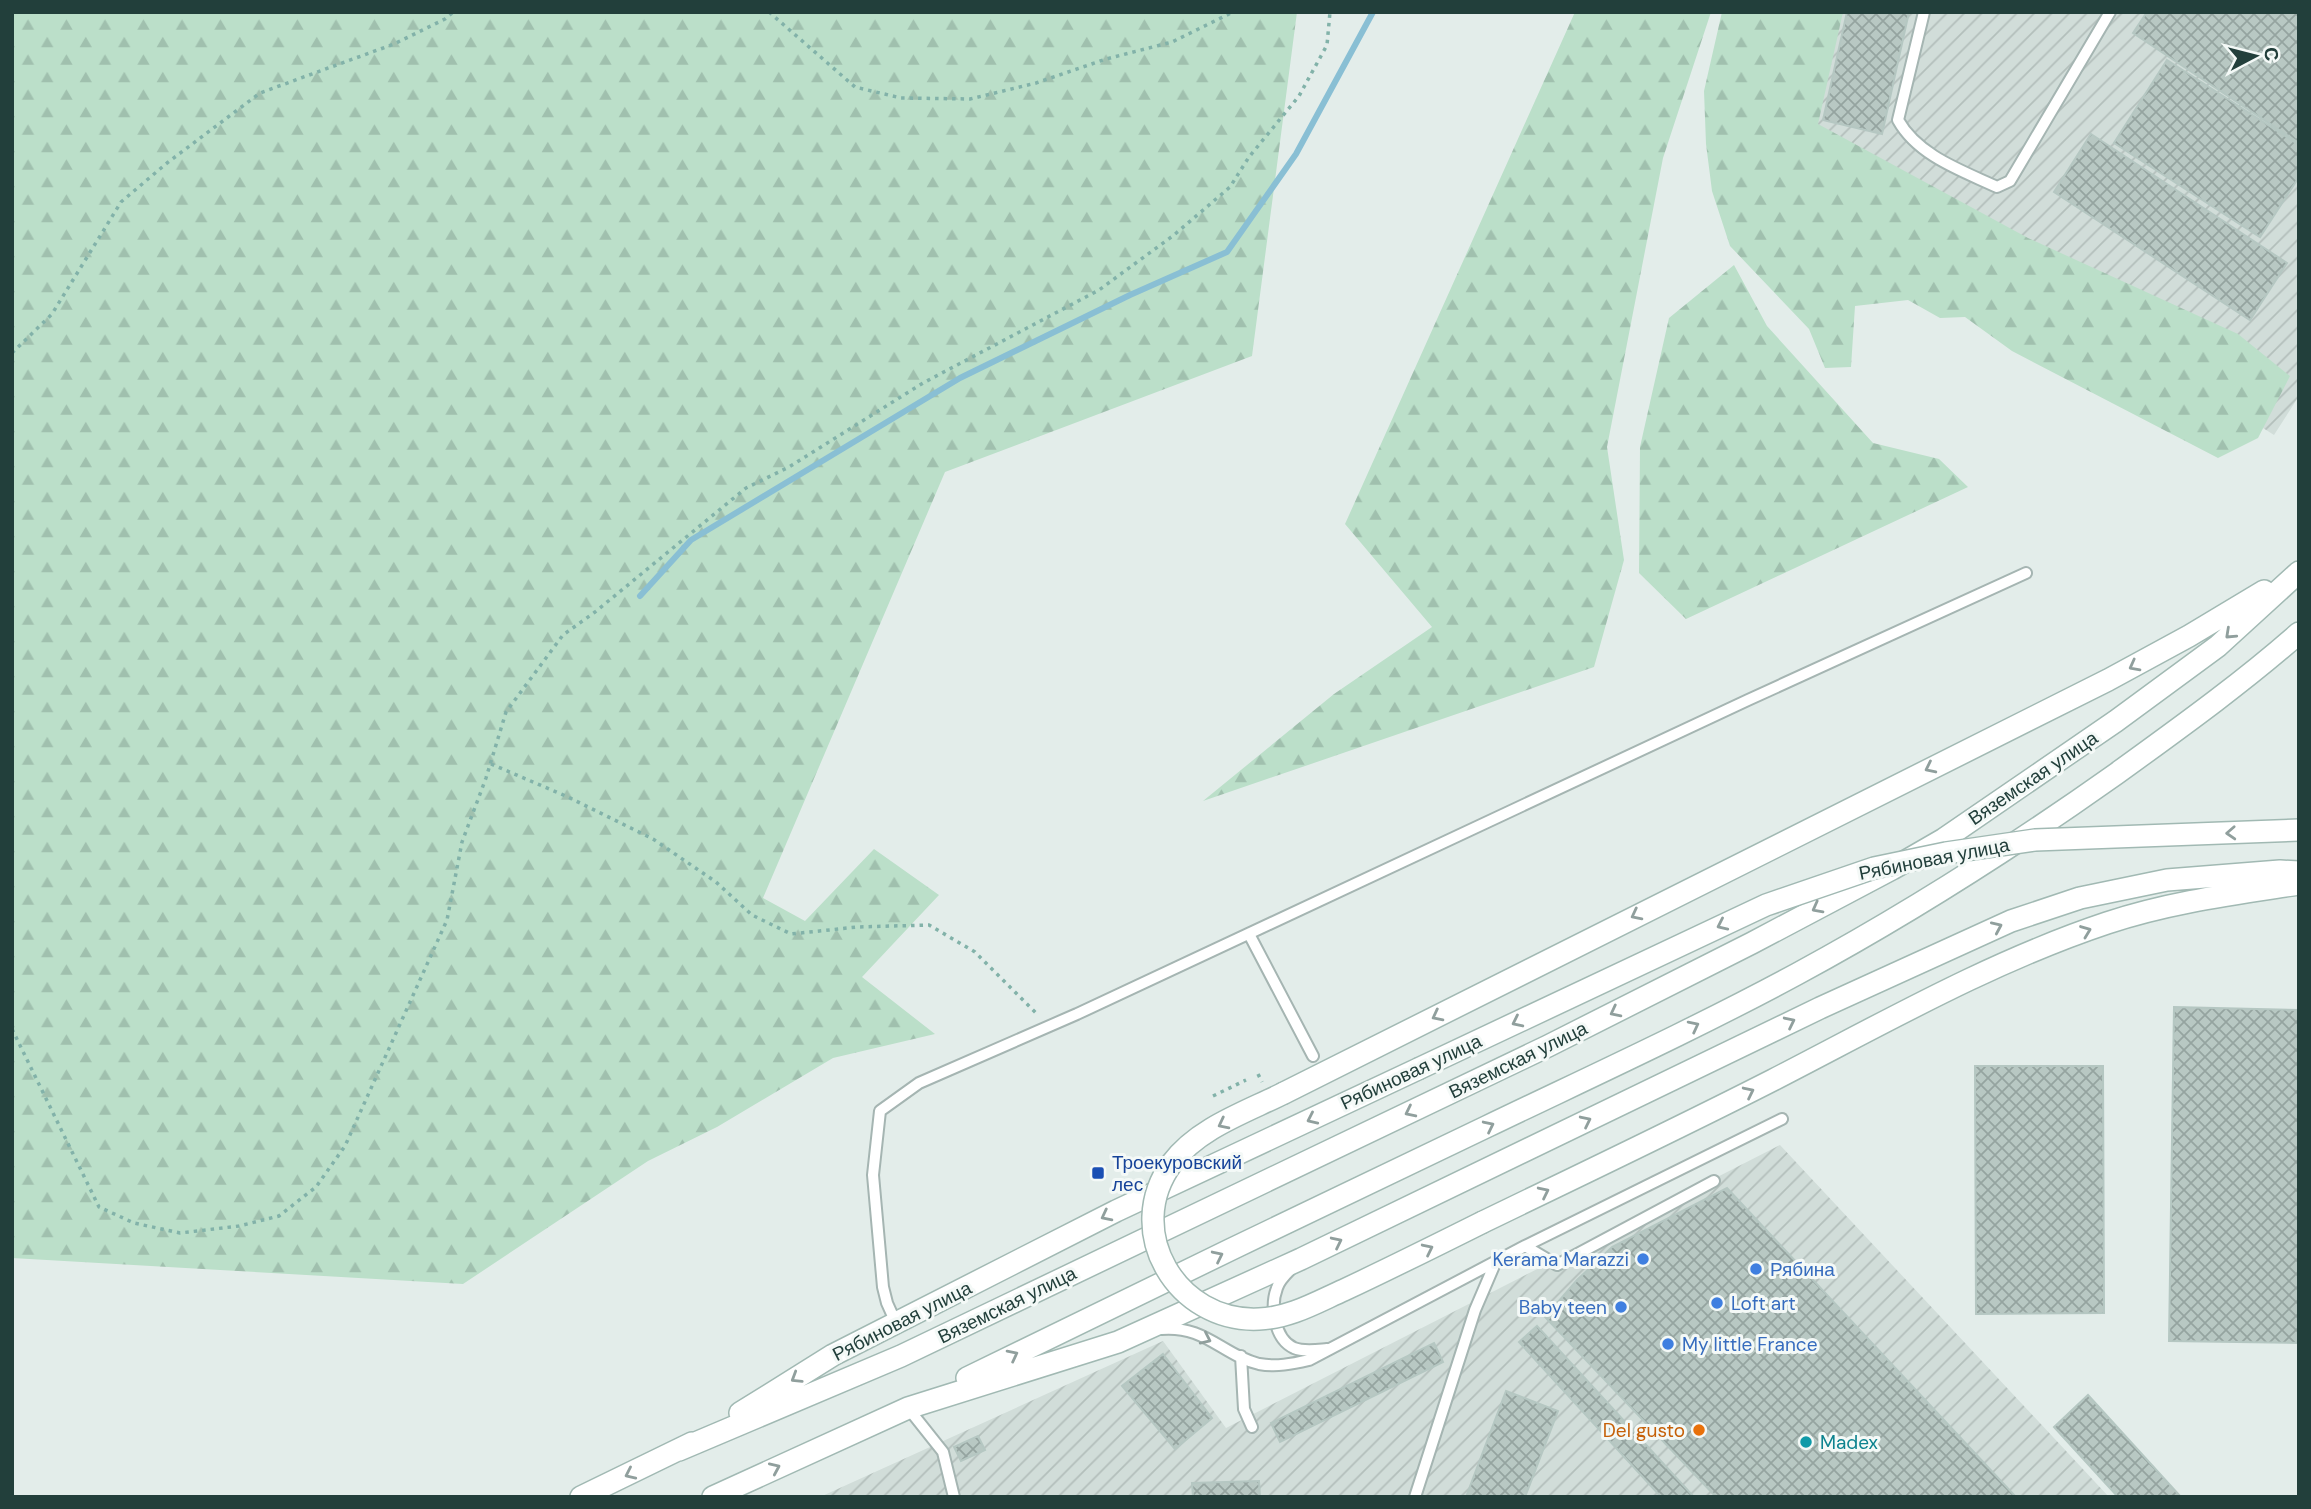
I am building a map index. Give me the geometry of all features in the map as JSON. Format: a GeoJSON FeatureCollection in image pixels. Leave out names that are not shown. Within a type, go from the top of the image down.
{"type":"FeatureCollection","features":[{"type":"Feature","properties":{"kind":"main road"},"geometry":{"type":"LineString","coordinates":[[2299,571],[2108,680],[1195,1139],[1177,1157],[1163,1179],[1154,1212],[1157,1247],[1163,1263],[1177,1285],[1211,1311],[1245,1319],[1262,1319],[1296,1312],[1752,1091],[1955,986],[2048,945],[2108,922],[2185,901],[2299,884]]}},
{"type":"Feature","properties":{"kind":"main road","name":"Вяземская улица"},"geometry":{"type":"LineString","coordinates":[[679,1450],[901,1356],[1548,1046],[1892,869],[1944,839],[2116,722],[2218,646],[2299,571]]}},
{"type":"Feature","properties":{"kind":"main road"},"geometry":{"type":"LineString","coordinates":[[713,1497],[908,1408],[1793,976],[1938,894],[2079,800],[2194,718],[2295,639]]}},
{"type":"Feature","properties":{"kind":"main road","name":"Рябиновая улица"},"geometry":{"type":"LineString","coordinates":[[581,1497],[679,1450],[833,1355],[1116,1211],[1766,905],[1874,868],[1946,853],[2035,840],[2299,830]]}},
{"type":"Feature","properties":{"kind":"main road"},"geometry":{"type":"LineString","coordinates":[[908,1408],[1118,1342],[1301,1259],[1821,1008],[2011,921],[2080,898],[2167,880],[2280,871],[2299,872]]}},
{"type":"Feature","properties":{"kind":"lane"},"geometry":{"type":"LineString","coordinates":[[1924,12],[1898,120],[1905,132],[1937,159],[1997,187],[2010,181],[2110,12]]}},
{"type":"Feature","properties":{"kind":"lane"},"geometry":{"type":"LineString","coordinates":[[896,1323],[883,1286],[873,1175],[880,1111],[919,1083],[1249,934],[2026,573]]}},
{"type":"Feature","properties":{"kind":"lane"},"geometry":{"type":"LineString","coordinates":[[1249,934],[1313,1056]]}},
{"type":"Feature","properties":{"kind":"lane"},"geometry":{"type":"LineString","coordinates":[[1118,1342],[1157,1330],[1178,1328],[1204,1337],[1257,1363],[1288,1364],[1309,1360],[1525,1245],[1782,1119]]}},
{"type":"Feature","properties":{"kind":"lane"},"geometry":{"type":"LineString","coordinates":[[1525,1245],[1557,1265],[1714,1181]]}},
{"type":"Feature","properties":{"kind":"lane"},"geometry":{"type":"LineString","coordinates":[[1301,1259],[1277,1285],[1273,1304],[1276,1321],[1282,1337],[1290,1346],[1302,1350],[1333,1349]]}},
{"type":"Feature","properties":{"kind":"lane"},"geometry":{"type":"LineString","coordinates":[[1415,1497],[1475,1310],[1496,1261]]}},
{"type":"Feature","properties":{"kind":"lane"},"geometry":{"type":"LineString","coordinates":[[1241,1356],[1244,1409],[1252,1427]]}},
{"type":"Feature","properties":{"kind":"lane"},"geometry":{"type":"LineString","coordinates":[[908,1408],[943,1452],[954,1497]]}},
{"type":"Feature","properties":{"kind":"path"},"geometry":{"type":"LineString","coordinates":[[12,352],[52,314],[121,202],[167,163],[260,93],[394,44],[445,19],[453,12]]}},
{"type":"Feature","properties":{"kind":"path"},"geometry":{"type":"LineString","coordinates":[[769,12],[856,87],[901,98],[970,99],[1036,83],[1106,59],[1172,42],[1233,12]]}},
{"type":"Feature","properties":{"kind":"path"},"geometry":{"type":"LineString","coordinates":[[12,1029],[99,1207],[134,1223],[180,1233],[239,1226],[279,1216],[316,1187],[345,1146],[447,920],[462,842],[491,764],[506,712],[563,635],[595,612],[746,488],[789,467],[923,383],[1099,290],[1174,235],[1230,187],[1249,157],[1299,96],[1327,45],[1330,12]]}},
{"type":"Feature","properties":{"kind":"path"},"geometry":{"type":"LineString","coordinates":[[491,764],[568,797],[653,839],[716,883],[752,915],[792,934],[929,925],[975,952],[1049,1026]]}},
{"type":"Feature","properties":{"kind":"path"},"geometry":{"type":"LineString","coordinates":[[1213,1096],[1246,1080]]}},
{"type":"Feature","properties":{"kind":"shaded area"},"geometry":{"type":"Polygon","coordinates":[[[1816,12],[2299,12],[2299,396],[2274,435],[1796,132],[1816,12]]]}},
{"type":"Feature","properties":{"kind":"shaded area"},"geometry":{"type":"Polygon","coordinates":[[[1780,1145],[2109,1497],[820,1497],[1163,1341],[1226,1428],[1780,1145]]]}},
{"type":"Feature","properties":{"kind":"green space"},"geometry":{"type":"Polygon","coordinates":[[[12,12],[1297,12],[1252,356],[945,472],[763,898],[805,921],[874,849],[939,895],[862,977],[935,1034],[833,1058],[717,1127],[648,1161],[463,1284],[12,1258],[12,12]]]}},
{"type":"Feature","properties":{"kind":"green space"},"geometry":{"type":"Polygon","coordinates":[[[1575,12],[1711,12],[1663,158],[1607,447],[1624,560],[1594,667],[1203,801],[1334,694],[1432,627],[1345,524],[1575,12]]]}},
{"type":"Feature","properties":{"kind":"green space"},"geometry":{"type":"Polygon","coordinates":[[[1722,12],[1843,12],[1818,124],[2028,238],[2238,334],[2290,376],[2258,438],[2218,458],[2012,351],[1965,317],[1940,318],[1908,300],[1855,306],[1851,367],[1825,368],[1809,329],[1730,246],[1712,191],[1706,144],[1704,91],[1722,12]]]}},
{"type":"Feature","properties":{"kind":"green space"},"geometry":{"type":"Polygon","coordinates":[[[1734,265],[1767,326],[1873,443],[1939,459],[1968,487],[1686,619],[1639,573],[1640,447],[1669,318],[1734,265]]]}},
{"type":"Feature","properties":{"kind":"building"},"geometry":{"type":"Polygon","coordinates":[[[1847,12],[1909,12],[1882,134],[1823,120],[1847,12]]]}},
{"type":"Feature","properties":{"kind":"building"},"geometry":{"type":"Polygon","coordinates":[[[2147,12],[2299,12],[2299,143],[2133,33],[2147,12]]]}},
{"type":"Feature","properties":{"kind":"building"},"geometry":{"type":"Polygon","coordinates":[[[2167,60],[2299,145],[2299,177],[2260,237],[2114,143],[2167,60]]]}},
{"type":"Feature","properties":{"kind":"building"},"geometry":{"type":"Polygon","coordinates":[[[2091,134],[2287,263],[2250,320],[2054,192],[2091,134]]]}},
{"type":"Feature","properties":{"kind":"building"},"geometry":{"type":"Polygon","coordinates":[[[2174,1007],[2299,1010],[2299,1343],[2169,1341],[2174,1007]]]}},
{"type":"Feature","properties":{"kind":"building"},"geometry":{"type":"Polygon","coordinates":[[[1975,1066],[2103,1066],[2104,1313],[1976,1314],[1975,1066]]]}},
{"type":"Feature","properties":{"kind":"building"},"geometry":{"type":"Polygon","coordinates":[[[1727,1188],[2016,1497],[1716,1497],[1545,1317],[1577,1280],[1612,1247],[1727,1188]]]}},
{"type":"Feature","properties":{"kind":"building"},"geometry":{"type":"Polygon","coordinates":[[[1537,1326],[1694,1497],[1661,1497],[1519,1342],[1537,1326]]]}},
{"type":"Feature","properties":{"kind":"building"},"geometry":{"type":"Polygon","coordinates":[[[1434,1343],[1443,1362],[1280,1442],[1271,1423],[1434,1343]]]}},
{"type":"Feature","properties":{"kind":"building"},"geometry":{"type":"Polygon","coordinates":[[[1163,1354],[1212,1418],[1175,1449],[1122,1386],[1163,1354]]]}},
{"type":"Feature","properties":{"kind":"building"},"geometry":{"type":"Polygon","coordinates":[[[1506,1391],[1558,1411],[1525,1497],[1466,1497],[1506,1391]]]}},
{"type":"Feature","properties":{"kind":"building"},"geometry":{"type":"Polygon","coordinates":[[[2088,1395],[2181,1497],[2118,1497],[2054,1427],[2088,1395]]]}},
{"type":"Feature","properties":{"kind":"building"},"geometry":{"type":"Polygon","coordinates":[[[978,1436],[985,1450],[961,1461],[954,1447],[978,1436]]]}},
{"type":"Feature","properties":{"kind":"building"},"geometry":{"type":"Polygon","coordinates":[[[1259,1481],[1260,1497],[1193,1497],[1192,1483],[1259,1481]]]}},
{"type":"Feature","properties":{"kind":"waterway"},"geometry":{"type":"LineString","coordinates":[[640,596],[691,540],[960,378],[1130,295],[1227,252],[1296,154],[1373,12]]}},
{"type":"Feature","properties":{"kind":"place","name":"Троекуровский лес"},"geometry":{"type":"Point","coordinates":[1098,1173]}},
{"type":"Feature","properties":{"kind":"place","name":"Kerama Marazzi"},"geometry":{"type":"Point","coordinates":[1643,1259]}},
{"type":"Feature","properties":{"kind":"place","name":"Рябина"},"geometry":{"type":"Point","coordinates":[1756,1269]}},
{"type":"Feature","properties":{"kind":"place","name":"Loft art"},"geometry":{"type":"Point","coordinates":[1717,1303]}},
{"type":"Feature","properties":{"kind":"place","name":"Baby teen"},"geometry":{"type":"Point","coordinates":[1621,1307]}},
{"type":"Feature","properties":{"kind":"place","name":"My little France"},"geometry":{"type":"Point","coordinates":[1668,1344]}},
{"type":"Feature","properties":{"kind":"place","name":"Del gusto"},"geometry":{"type":"Point","coordinates":[1699,1430]}},
{"type":"Feature","properties":{"kind":"place","name":"Madex"},"geometry":{"type":"Point","coordinates":[1806,1442]}}]}
